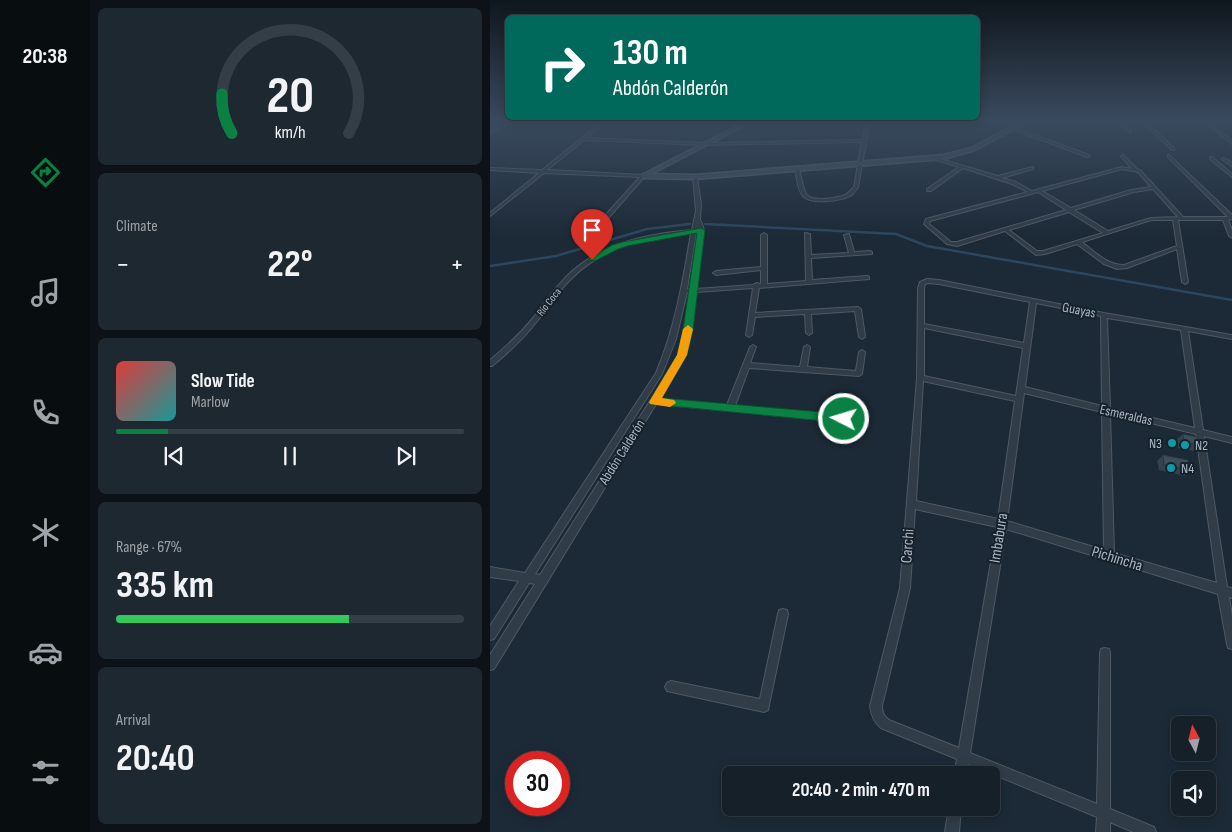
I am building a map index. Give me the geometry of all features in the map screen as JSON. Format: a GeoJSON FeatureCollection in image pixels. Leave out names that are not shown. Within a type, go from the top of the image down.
{"type":"FeatureCollection","features":[{"type":"Feature","properties":{"kind":"street"},"geometry":{"type":"LineString","coordinates":[[490,214],[556,160]]}},
{"type":"Feature","properties":{"kind":"street"},"geometry":{"type":"LineString","coordinates":[[594,231],[644,176],[675,160]]}},
{"type":"Feature","properties":{"kind":"street"},"geometry":{"type":"LineString","coordinates":[[680,160],[680,168],[695,177]]}},
{"type":"Feature","properties":{"kind":"street"},"geometry":{"type":"LineString","coordinates":[[798,169],[804,194],[808,198],[829,200],[842,198],[852,193],[856,187],[861,160]]}},
{"type":"Feature","properties":{"kind":"street"},"geometry":{"type":"LineString","coordinates":[[490,169],[695,177],[911,160]]}},
{"type":"Feature","properties":{"kind":"street"},"geometry":{"type":"LineString","coordinates":[[940,160],[1014,183],[1031,192]]}},
{"type":"Feature","properties":{"kind":"street"},"geometry":{"type":"LineString","coordinates":[[1127,160],[1135,170]]}},
{"type":"Feature","properties":{"kind":"street"},"geometry":{"type":"LineString","coordinates":[[1172,160],[1232,218]]}},
{"type":"Feature","properties":{"kind":"street"},"geometry":{"type":"LineString","coordinates":[[1213,160],[1232,176]]}},
{"type":"Feature","properties":{"kind":"street"},"geometry":{"type":"LineString","coordinates":[[929,190],[962,167]]}},
{"type":"Feature","properties":{"kind":"street"},"geometry":{"type":"LineString","coordinates":[[997,178],[1032,168]]}},
{"type":"Feature","properties":{"kind":"street"},"geometry":{"type":"LineString","coordinates":[[1154,188],[1133,191],[1006,230],[952,244],[926,224],[928,220],[1118,169],[1135,170],[1139,171],[1154,188],[1178,218],[1178,248],[1185,282]]}},
{"type":"Feature","properties":{"kind":"street"},"geometry":{"type":"LineString","coordinates":[[1225,170],[1232,170]]}},
{"type":"Feature","properties":{"kind":"street","name":"Abdón Calderón"},"geometry":{"type":"LineString","coordinates":[[490,665],[682,355],[694,290],[699,210],[695,177]]}},
{"type":"Feature","properties":{"kind":"street"},"geometry":{"type":"LineString","coordinates":[[1038,190],[1107,233]]}},
{"type":"Feature","properties":{"kind":"street"},"geometry":{"type":"LineString","coordinates":[[1225,218],[1232,236]]}},
{"type":"Feature","properties":{"kind":"street"},"geometry":{"type":"LineString","coordinates":[[1006,230],[1036,253],[1043,253],[1151,219],[1232,218]]}},
{"type":"Feature","properties":{"kind":"street","name":"Abdón Calderón"},"geometry":{"type":"LineString","coordinates":[[490,634],[659,374],[678,327],[698,231]]}},
{"type":"Feature","properties":{"kind":"street","name":"Río Coca"},"geometry":{"type":"LineString","coordinates":[[490,364],[524,333],[555,294],[582,265],[615,247],[698,231]]}},
{"type":"Feature","properties":{"kind":"street"},"geometry":{"type":"LineString","coordinates":[[806,234],[809,282]]}},
{"type":"Feature","properties":{"kind":"street"},"geometry":{"type":"LineString","coordinates":[[764,235],[764,285]]}},
{"type":"Feature","properties":{"kind":"street"},"geometry":{"type":"LineString","coordinates":[[847,235],[852,254]]}},
{"type":"Feature","properties":{"kind":"street"},"geometry":{"type":"LineString","coordinates":[[1078,242],[1106,263],[1117,267],[1125,267],[1178,248]]}},
{"type":"Feature","properties":{"kind":"street"},"geometry":{"type":"LineString","coordinates":[[808,256],[870,253]]}},
{"type":"Feature","properties":{"kind":"street"},"geometry":{"type":"LineString","coordinates":[[716,273],[764,268]]}},
{"type":"Feature","properties":{"kind":"street"},"geometry":{"type":"LineString","coordinates":[[684,291],[867,278]]}},
{"type":"Feature","properties":{"kind":"street","name":"Guayas"},"geometry":{"type":"LineString","coordinates":[[927,281],[1232,337]]}},
{"type":"Feature","properties":{"kind":"street","name":"Carchi"},"geometry":{"type":"LineString","coordinates":[[927,281],[922,283],[921,288],[920,378],[906,588],[876,706],[876,713],[879,720],[885,724],[962,756]]}},
{"type":"Feature","properties":{"kind":"street"},"geometry":{"type":"LineString","coordinates":[[749,335],[756,285]]}},
{"type":"Feature","properties":{"kind":"street","name":"Imbabura"},"geometry":{"type":"LineString","coordinates":[[961,766],[1002,524],[1032,301]]}},
{"type":"Feature","properties":{"kind":"street"},"geometry":{"type":"LineString","coordinates":[[752,315],[858,309],[862,337]]}},
{"type":"Feature","properties":{"kind":"street"},"geometry":{"type":"LineString","coordinates":[[808,313],[809,333]]}},
{"type":"Feature","properties":{"kind":"street"},"geometry":{"type":"LineString","coordinates":[[1104,315],[1109,557]]}},
{"type":"Feature","properties":{"kind":"street"},"geometry":{"type":"LineString","coordinates":[[920,325],[1026,346]]}},
{"type":"Feature","properties":{"kind":"street"},"geometry":{"type":"LineString","coordinates":[[1184,328],[1204,433],[1213,523],[1222,590],[1232,644]]}},
{"type":"Feature","properties":{"kind":"street"},"geometry":{"type":"LineString","coordinates":[[730,408],[753,347]]}},
{"type":"Feature","properties":{"kind":"street"},"geometry":{"type":"LineString","coordinates":[[802,370],[807,348]]}},
{"type":"Feature","properties":{"kind":"street"},"geometry":{"type":"LineString","coordinates":[[746,365],[859,374],[862,352]]}},
{"type":"Feature","properties":{"kind":"street"},"geometry":{"type":"LineString","coordinates":[[920,378],[1078,404],[1232,440]]}},
{"type":"Feature","properties":{"kind":"street"},"geometry":{"type":"LineString","coordinates":[[654,402],[844,419]]}},
{"type":"Feature","properties":{"kind":"street","name":"Pichincha"},"geometry":{"type":"LineString","coordinates":[[911,504],[1002,524],[1232,593]]}},
{"type":"Feature","properties":{"kind":"street"},"geometry":{"type":"LineString","coordinates":[[490,572],[542,580]]}},
{"type":"Feature","properties":{"kind":"street"},"geometry":{"type":"LineString","coordinates":[[671,687],[764,706],[783,614]]}},
{"type":"Feature","properties":{"kind":"street"},"geometry":{"type":"LineString","coordinates":[[1103,832],[1105,653]]}},
{"type":"Feature","properties":{"kind":"street"},"geometry":{"type":"LineString","coordinates":[[962,756],[1148,832]]}},
{"type":"Feature","properties":{"kind":"street"},"geometry":{"type":"LineString","coordinates":[[952,832],[954,816]]}},
{"type":"Feature","properties":{"kind":"building"},"geometry":{"type":"Polygon","coordinates":[[[1183,434],[1197,437],[1200,445],[1184,442],[1183,434]]]}},
{"type":"Feature","properties":{"kind":"building"},"geometry":{"type":"Polygon","coordinates":[[[1163,455],[1188,460],[1190,470],[1164,465],[1163,455]]]}},
{"type":"Feature","properties":{"kind":"waterway"},"geometry":{"type":"LineString","coordinates":[[490,266],[556,256],[647,229],[690,224]]}},
{"type":"Feature","properties":{"kind":"waterway"},"geometry":{"type":"LineString","coordinates":[[705,224],[896,234],[927,246],[1232,300]]}},
{"type":"Feature","properties":{"kind":"slow traffic"},"geometry":{"type":"LineString","coordinates":[[670,403],[654,402],[682,355],[688,329]]}},
{"type":"Feature","properties":{"kind":"place","name":"N3"},"geometry":{"type":"Point","coordinates":[1172,443]}},
{"type":"Feature","properties":{"kind":"place","name":"N2"},"geometry":{"type":"Point","coordinates":[1185,445]}},
{"type":"Feature","properties":{"kind":"place","name":"N4"},"geometry":{"type":"Point","coordinates":[1171,468]}},
{"type":"Feature","properties":{"kind":"route"},"geometry":{"type":"LineString","coordinates":[[592,260],[615,247],[656,237],[701,230],[688,330],[682,355],[654,402],[844,419]]}}]}
